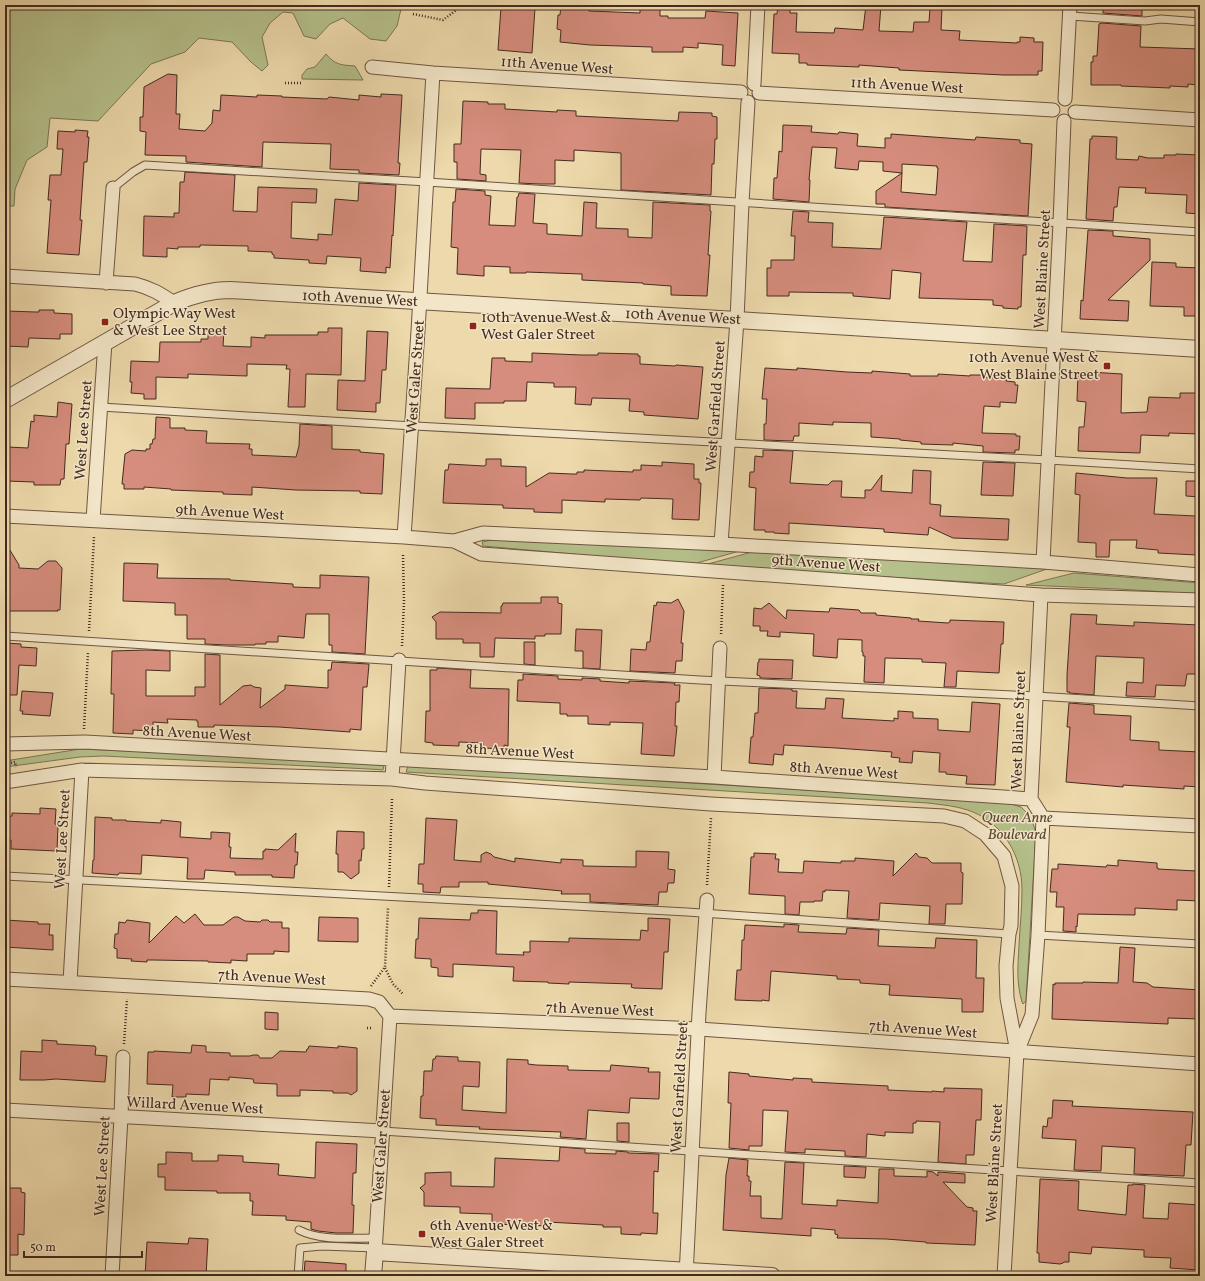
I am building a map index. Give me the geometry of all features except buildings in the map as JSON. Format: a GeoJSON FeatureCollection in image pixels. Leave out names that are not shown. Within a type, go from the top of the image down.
{"type":"FeatureCollection","features":[{"type":"Feature","properties":{"kind":"street"},"geometry":{"type":"LineString","coordinates":[[744,97],[744,85],[747,84],[756,88],[758,5]]}},
{"type":"Feature","properties":{"kind":"street"},"geometry":{"type":"LineString","coordinates":[[1065,99],[1070,11]]}},
{"type":"Feature","properties":{"kind":"street","name":"11th Avenue West"},"geometry":{"type":"LineString","coordinates":[[372,67],[744,97]]}},
{"type":"Feature","properties":{"kind":"street","name":"West Galer Street"},"geometry":{"type":"LineString","coordinates":[[404,537],[420,302],[433,73]]}},
{"type":"Feature","properties":{"kind":"street","name":"11th Avenue West"},"geometry":{"type":"LineString","coordinates":[[756,88],[1053,110]]}},
{"type":"Feature","properties":{"kind":"street","name":"West Garfield Street"},"geometry":{"type":"LineString","coordinates":[[721,544],[737,320],[742,203],[744,97]]}},
{"type":"Feature","properties":{"kind":"street"},"geometry":{"type":"LineString","coordinates":[[1065,99],[1073,103],[1075,106],[1075,112],[1070,120],[1064,121],[1056,118],[1053,110],[1054,104],[1065,99]]}},
{"type":"Feature","properties":{"kind":"street"},"geometry":{"type":"LineString","coordinates":[[1075,112],[1200,120]]}},
{"type":"Feature","properties":{"kind":"street","name":"West Blaine Street"},"geometry":{"type":"LineString","coordinates":[[1043,562],[1064,121]]}},
{"type":"Feature","properties":{"kind":"street"},"geometry":{"type":"LineString","coordinates":[[106,283],[113,188]]}},
{"type":"Feature","properties":{"kind":"street"},"geometry":{"type":"LineString","coordinates":[[5,276],[135,284],[160,293],[174,303]]}},
{"type":"Feature","properties":{"kind":"street","name":"10th Avenue West"},"geometry":{"type":"LineString","coordinates":[[7,398],[174,303],[189,296],[204,292],[230,290],[1200,349]]}},
{"type":"Feature","properties":{"kind":"street","name":"West Lee Street"},"geometry":{"type":"LineString","coordinates":[[93,520],[105,342]]}},
{"type":"Feature","properties":{"kind":"street","name":"9th Avenue West"},"geometry":{"type":"LineString","coordinates":[[5,516],[404,537],[454,541],[481,554],[1041,595],[1200,600]]}},
{"type":"Feature","properties":{"kind":"street","name":"9th Avenue West"},"geometry":{"type":"LineString","coordinates":[[454,541],[483,532],[1043,562],[1200,575]]}},
{"type":"Feature","properties":{"kind":"street","name":"West Blaine Street"},"geometry":{"type":"LineString","coordinates":[[1017,1052],[1032,1015],[1038,935],[1043,818],[1032,799],[1041,595]]}},
{"type":"Feature","properties":{"kind":"street"},"geometry":{"type":"LineString","coordinates":[[714,777],[720,643]]}},
{"type":"Feature","properties":{"kind":"street"},"geometry":{"type":"LineString","coordinates":[[5,782],[82,770],[392,780],[400,657]]}},
{"type":"Feature","properties":{"kind":"street","name":"8th Avenue West"},"geometry":{"type":"LineString","coordinates":[[6,744],[85,742],[714,777],[1032,799]]}},
{"type":"Feature","properties":{"kind":"street","name":"West Lee Street"},"geometry":{"type":"LineString","coordinates":[[70,982],[82,770]]}},
{"type":"Feature","properties":{"kind":"street","name":"West Blaine Street"},"geometry":{"type":"LineString","coordinates":[[392,780],[703,804],[944,816],[965,821],[985,834],[1004,856],[1012,886],[1011,926],[1006,966],[1007,998],[1017,1052],[1004,1276]]}},
{"type":"Feature","properties":{"kind":"street"},"geometry":{"type":"LineString","coordinates":[[1043,818],[1200,826]]}},
{"type":"Feature","properties":{"kind":"street","name":"West Garfield Street"},"geometry":{"type":"LineString","coordinates":[[686,1273],[707,900]]}},
{"type":"Feature","properties":{"kind":"street","name":"7th Avenue West"},"geometry":{"type":"LineString","coordinates":[[5,979],[369,999],[380,1002],[390,1016],[699,1029],[1200,1064]]}},
{"type":"Feature","properties":{"kind":"street","name":"West Galer Street"},"geometry":{"type":"LineString","coordinates":[[373,1276],[390,1016]]}},
{"type":"Feature","properties":{"kind":"street","name":"West Lee Street"},"geometry":{"type":"LineString","coordinates":[[112,1276],[124,1053]]}},
{"type":"Feature","properties":{"kind":"street","name":"Willard Avenue West"},"geometry":{"type":"LineString","coordinates":[[5,1110],[382,1131]]}},
{"type":"Feature","properties":{"kind":"street"},"geometry":{"type":"LineString","coordinates":[[375,1246],[686,1273],[772,1276]]}},
{"type":"Feature","properties":{"kind":"lane"},"geometry":{"type":"LineString","coordinates":[[1070,11],[1145,21],[1161,19],[1200,22]]}},
{"type":"Feature","properties":{"kind":"lane"},"geometry":{"type":"LineString","coordinates":[[113,188],[133,172],[145,165],[1200,232]]}},
{"type":"Feature","properties":{"kind":"lane"},"geometry":{"type":"LineString","coordinates":[[101,407],[728,444],[1200,469]]}},
{"type":"Feature","properties":{"kind":"lane"},"geometry":{"type":"LineString","coordinates":[[5,636],[400,657],[718,681],[1036,696],[1200,706]]}},
{"type":"Feature","properties":{"kind":"lane"},"geometry":{"type":"LineString","coordinates":[[5,876],[706,913],[1009,934]]}},
{"type":"Feature","properties":{"kind":"lane"},"geometry":{"type":"LineString","coordinates":[[1038,935],[1200,944]]}},
{"type":"Feature","properties":{"kind":"lane"},"geometry":{"type":"LineString","coordinates":[[382,1131],[1200,1183]]}},
{"type":"Feature","properties":{"kind":"lane"},"geometry":{"type":"LineString","coordinates":[[299,1230],[308,1235],[338,1238],[375,1246]]}},
{"type":"Feature","properties":{"kind":"lane"},"geometry":{"type":"LineString","coordinates":[[298,1276],[300,1248],[322,1246],[375,1246]]}},
{"type":"Feature","properties":{"kind":"path"},"geometry":{"type":"LineString","coordinates":[[413,14],[443,20],[461,5]]}},
{"type":"Feature","properties":{"kind":"path"},"geometry":{"type":"LineString","coordinates":[[285,83],[302,84]]}},
{"type":"Feature","properties":{"kind":"path"},"geometry":{"type":"LineString","coordinates":[[89,634],[94,537]]}},
{"type":"Feature","properties":{"kind":"path"},"geometry":{"type":"LineString","coordinates":[[400,657],[404,602],[403,555]]}},
{"type":"Feature","properties":{"kind":"path"},"geometry":{"type":"LineString","coordinates":[[720,643],[724,579]]}},
{"type":"Feature","properties":{"kind":"path"},"geometry":{"type":"LineString","coordinates":[[84,733],[88,646]]}},
{"type":"Feature","properties":{"kind":"path"},"geometry":{"type":"LineString","coordinates":[[5,763],[15,761]]}},
{"type":"Feature","properties":{"kind":"path"},"geometry":{"type":"LineString","coordinates":[[5,763],[15,762],[16,767]]}},
{"type":"Feature","properties":{"kind":"path"},"geometry":{"type":"LineString","coordinates":[[389,887],[392,799]]}},
{"type":"Feature","properties":{"kind":"path"},"geometry":{"type":"LineString","coordinates":[[707,885],[710,818]]}},
{"type":"Feature","properties":{"kind":"path"},"geometry":{"type":"LineString","coordinates":[[388,908],[385,968],[393,984],[403,994]]}},
{"type":"Feature","properties":{"kind":"path"},"geometry":{"type":"LineString","coordinates":[[371,986],[385,968]]}},
{"type":"Feature","properties":{"kind":"path"},"geometry":{"type":"LineString","coordinates":[[124,1053],[127,994]]}},
{"type":"Feature","properties":{"kind":"path"},"geometry":{"type":"LineString","coordinates":[[367,1028],[372,1028]]}},
{"type":"Feature","properties":{"kind":"green space"},"geometry":{"type":"Polygon","coordinates":[[[5,5],[402,5],[397,26],[386,41],[370,39],[343,18],[330,24],[316,39],[304,36],[293,13],[283,12],[270,23],[262,37],[268,65],[262,71],[232,42],[199,38],[185,52],[151,64],[98,121],[50,118],[47,147],[27,160],[15,189],[14,206],[5,206],[5,5]]]}},
{"type":"Feature","properties":{"kind":"green space"},"geometry":{"type":"Polygon","coordinates":[[[326,54],[339,64],[355,66],[363,80],[302,79],[302,75],[307,69],[315,67],[326,54]]]}},
{"type":"Feature","properties":{"kind":"green space"},"geometry":{"type":"Polygon","coordinates":[[[492,540],[743,550],[697,563],[696,565],[483,546],[482,542],[492,540]]]}},
{"type":"Feature","properties":{"kind":"green space"},"geometry":{"type":"Polygon","coordinates":[[[756,551],[1047,569],[1004,584],[703,566],[756,551]]]}},
{"type":"Feature","properties":{"kind":"green space"},"geometry":{"type":"Polygon","coordinates":[[[1074,573],[1200,583],[1200,594],[1026,585],[1074,573]]]}},
{"type":"Feature","properties":{"kind":"green space"},"geometry":{"type":"Polygon","coordinates":[[[80,749],[243,756],[384,765],[383,770],[103,756],[80,757],[5,767],[5,761],[80,749]]]}},
{"type":"Feature","properties":{"kind":"green space","name":"Queen Anne Boulevard"},"geometry":{"type":"Polygon","coordinates":[[[408,766],[939,798],[1011,804],[1021,807],[1031,817],[1036,833],[1026,1001],[1023,1004],[1018,980],[1022,890],[1019,865],[1015,854],[1002,833],[994,825],[973,812],[956,807],[928,803],[406,772],[408,766]]]}},
{"type":"Feature","properties":{"kind":"place","name":"Olympic Way West & West Lee Street"},"geometry":{"type":"Point","coordinates":[105,322]}},
{"type":"Feature","properties":{"kind":"place","name":"10th Avenue West & West Galer Street"},"geometry":{"type":"Point","coordinates":[473,326]}},
{"type":"Feature","properties":{"kind":"place","name":"10th Avenue West & West Blaine Street"},"geometry":{"type":"Point","coordinates":[1107,366]}},
{"type":"Feature","properties":{"kind":"place","name":"6th Avenue West & West Galer Street"},"geometry":{"type":"Point","coordinates":[422,1234]}}]}
